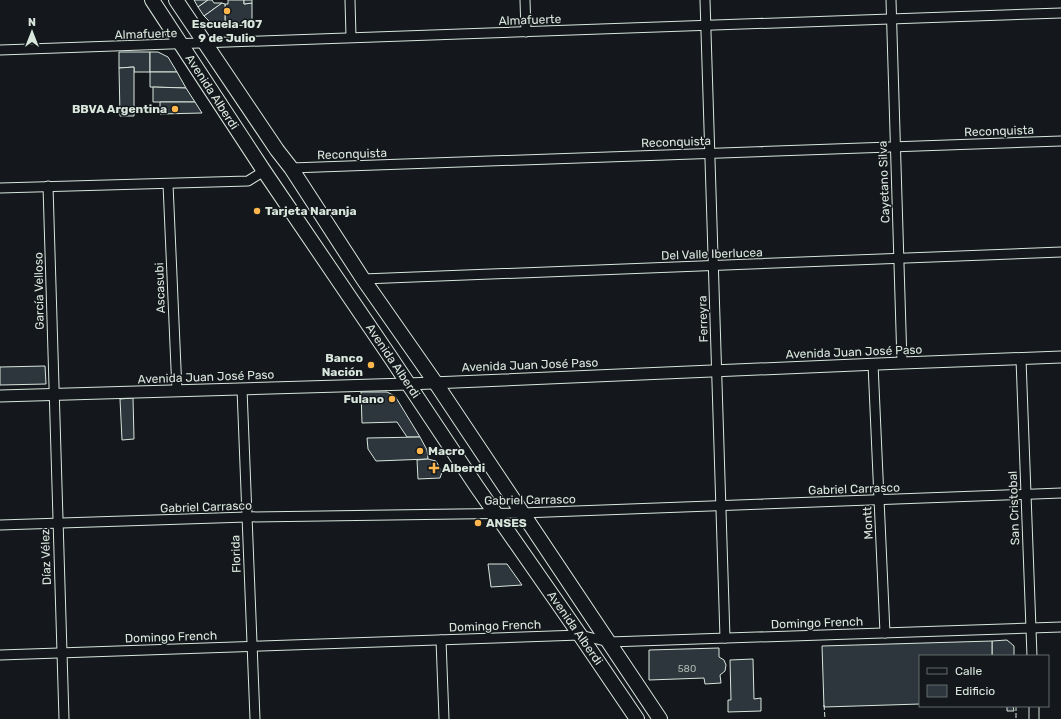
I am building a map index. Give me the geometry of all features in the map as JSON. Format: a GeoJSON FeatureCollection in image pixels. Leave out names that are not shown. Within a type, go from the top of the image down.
{"type":"FeatureCollection","features":[{"type":"Feature","properties":{"kind":"main road","name":"Avenida Alberdi"},"geometry":{"type":"LineString","coordinates":[[152,0],[264,171],[495,513],[637,719]]}},
{"type":"Feature","properties":{"kind":"main road","name":"Avenida Alberdi"},"geometry":{"type":"LineString","coordinates":[[176,0],[277,150],[291,168],[363,279],[435,382],[660,719]]}},
{"type":"Feature","properties":{"kind":"street"},"geometry":{"type":"LineString","coordinates":[[350,0],[351,37]]}},
{"type":"Feature","properties":{"kind":"street"},"geometry":{"type":"LineString","coordinates":[[525,0],[526,32]]}},
{"type":"Feature","properties":{"kind":"street","name":"Ferreyra"},"geometry":{"type":"LineString","coordinates":[[705,0],[724,638]]}},
{"type":"Feature","properties":{"kind":"street","name":"Cayetano Silva"},"geometry":{"type":"LineString","coordinates":[[891,0],[902,363]]}},
{"type":"Feature","properties":{"kind":"street","name":"Almafuerte"},"geometry":{"type":"LineString","coordinates":[[0,50],[1061,13]]}},
{"type":"Feature","properties":{"kind":"street","name":"Reconquista"},"geometry":{"type":"LineString","coordinates":[[291,168],[1061,141]]}},
{"type":"Feature","properties":{"kind":"street"},"geometry":{"type":"LineString","coordinates":[[0,188],[248,181],[264,171]]}},
{"type":"Feature","properties":{"kind":"street","name":"Ascasubi"},"geometry":{"type":"LineString","coordinates":[[168,184],[176,391]]}},
{"type":"Feature","properties":{"kind":"street","name":"García Velloso"},"geometry":{"type":"LineString","coordinates":[[48,186],[53,394]]}},
{"type":"Feature","properties":{"kind":"street","name":"Del Valle Iberlucea"},"geometry":{"type":"LineString","coordinates":[[363,279],[1061,252]]}},
{"type":"Feature","properties":{"kind":"street","name":"Avenida Juan José Paso"},"geometry":{"type":"LineString","coordinates":[[0,396],[408,384],[716,370],[1061,357]]}},
{"type":"Feature","properties":{"kind":"street","name":"San Cristobal"},"geometry":{"type":"LineString","coordinates":[[1021,359],[1032,655]]}},
{"type":"Feature","properties":{"kind":"street","name":"Montt"},"geometry":{"type":"LineString","coordinates":[[874,364],[885,633]]}},
{"type":"Feature","properties":{"kind":"street","name":"Florida"},"geometry":{"type":"LineString","coordinates":[[242,389],[255,719]]}},
{"type":"Feature","properties":{"kind":"street","name":"Díaz Vélez"},"geometry":{"type":"LineString","coordinates":[[53,394],[64,719]]}},
{"type":"Feature","properties":{"kind":"street","name":"Gabriel Carrasco"},"geometry":{"type":"LineString","coordinates":[[0,525],[247,517],[522,513],[1061,493]]}},
{"type":"Feature","properties":{"kind":"street","name":"Domingo French"},"geometry":{"type":"LineString","coordinates":[[0,655],[580,635],[609,642],[1061,626]]}},
{"type":"Feature","properties":{"kind":"street"},"geometry":{"type":"LineString","coordinates":[[441,640],[444,719]]}},
{"type":"Feature","properties":{"kind":"street"},"geometry":{"type":"LineString","coordinates":[[1034,707],[1034,719]]}},
{"type":"Feature","properties":{"kind":"building"},"geometry":{"type":"Polygon","coordinates":[[[194,0],[208,0],[198,7],[194,0]]]}},
{"type":"Feature","properties":{"kind":"building"},"geometry":{"type":"Polygon","coordinates":[[[208,0],[212,0],[214,3],[222,3],[204,16],[198,7],[208,0]]]}},
{"type":"Feature","properties":{"kind":"building"},"geometry":{"type":"Polygon","coordinates":[[[228,0],[244,0],[244,4],[252,3],[252,25],[225,26],[225,4],[228,4],[228,0]]]}},
{"type":"Feature","properties":{"kind":"building"},"geometry":{"type":"Polygon","coordinates":[[[244,0],[252,0],[252,3],[244,4],[244,0]]]}},
{"type":"Feature","properties":{"kind":"building"},"geometry":{"type":"Polygon","coordinates":[[[222,3],[225,4],[225,26],[217,26],[204,16],[222,3]]]}},
{"type":"Feature","properties":{"kind":"building"},"geometry":{"type":"Polygon","coordinates":[[[119,52],[150,52],[150,72],[134,72],[134,67],[119,68],[119,52]]]}},
{"type":"Feature","properties":{"kind":"building"},"geometry":{"type":"Polygon","coordinates":[[[150,52],[158,52],[168,57],[177,72],[150,72],[150,52]]]}},
{"type":"Feature","properties":{"kind":"building"},"geometry":{"type":"Polygon","coordinates":[[[134,67],[134,116],[120,116],[119,68],[134,67]]]}},
{"type":"Feature","properties":{"kind":"building"},"geometry":{"type":"Polygon","coordinates":[[[150,72],[177,72],[186,88],[150,87],[150,72]]]}},
{"type":"Feature","properties":{"kind":"building"},"geometry":{"type":"Polygon","coordinates":[[[153,87],[186,88],[195,102],[153,102],[153,87]]]}},
{"type":"Feature","properties":{"kind":"building"},"geometry":{"type":"Polygon","coordinates":[[[160,102],[195,102],[202,113],[160,114],[160,102]]]}},
{"type":"Feature","properties":{"kind":"building"},"geometry":{"type":"Polygon","coordinates":[[[45,366],[46,384],[0,385],[0,367],[45,366]]]}},
{"type":"Feature","properties":{"kind":"building"},"geometry":{"type":"Polygon","coordinates":[[[361,392],[387,392],[395,396],[420,437],[407,437],[397,422],[362,423],[361,392]]]}},
{"type":"Feature","properties":{"kind":"building"},"geometry":{"type":"Polygon","coordinates":[[[133,398],[134,439],[122,440],[120,399],[133,398]]]}},
{"type":"Feature","properties":{"kind":"building"},"geometry":{"type":"Polygon","coordinates":[[[420,437],[427,450],[428,459],[376,461],[368,449],[367,438],[420,437]]]}},
{"type":"Feature","properties":{"kind":"building"},"geometry":{"type":"Polygon","coordinates":[[[428,459],[436,461],[442,472],[440,478],[418,479],[417,460],[428,459]]]}},
{"type":"Feature","properties":{"kind":"building"},"geometry":{"type":"Polygon","coordinates":[[[488,564],[507,564],[522,585],[491,587],[488,564]]]}},
{"type":"Feature","properties":{"kind":"building"},"geometry":{"type":"Polygon","coordinates":[[[1007,640],[1014,646],[1014,655],[992,655],[992,641],[1007,640]]]}},
{"type":"Feature","properties":{"kind":"building"},"geometry":{"type":"Polygon","coordinates":[[[992,641],[992,655],[919,655],[919,704],[824,707],[822,646],[992,641]]]}},
{"type":"Feature","properties":{"kind":"building"},"geometry":{"type":"Polygon","coordinates":[[[719,648],[719,657],[724,660],[726,665],[725,671],[720,675],[721,683],[705,684],[704,678],[649,680],[649,650],[719,648]]]}},
{"type":"Feature","properties":{"kind":"building"},"geometry":{"type":"Polygon","coordinates":[[[753,659],[754,699],[761,698],[761,711],[728,712],[728,700],[731,700],[730,660],[753,659]]]}},
{"type":"Feature","properties":{"kind":"building"},"geometry":{"type":"Polygon","coordinates":[[[1007,707],[1013,707],[1014,711],[1007,711],[1007,707]]]}},
{"type":"Feature","properties":{"kind":"fence"},"geometry":{"type":"LineString","coordinates":[[824,705],[825,719]]}},
{"type":"Feature","properties":{"kind":"fence"},"geometry":{"type":"LineString","coordinates":[[1016,707],[1016,719]]}},
{"type":"Feature","properties":{"kind":"place","name":"Escuela 107 9 de Julio"},"geometry":{"type":"Point","coordinates":[227,11]}},
{"type":"Feature","properties":{"kind":"place","name":"BBVA Argentina"},"geometry":{"type":"Point","coordinates":[175,109]}},
{"type":"Feature","properties":{"kind":"place","name":"Tarjeta Naranja"},"geometry":{"type":"Point","coordinates":[257,211]}},
{"type":"Feature","properties":{"kind":"place","name":"Banco Nación"},"geometry":{"type":"Point","coordinates":[371,365]}},
{"type":"Feature","properties":{"kind":"place","name":"Fulano"},"geometry":{"type":"Point","coordinates":[392,399]}},
{"type":"Feature","properties":{"kind":"place","name":"Macro"},"geometry":{"type":"Point","coordinates":[420,451]}},
{"type":"Feature","properties":{"kind":"place","name":"Alberdi"},"geometry":{"type":"Point","coordinates":[434,468]}},
{"type":"Feature","properties":{"kind":"place","name":"ANSES"},"geometry":{"type":"Point","coordinates":[478,523]}}]}
